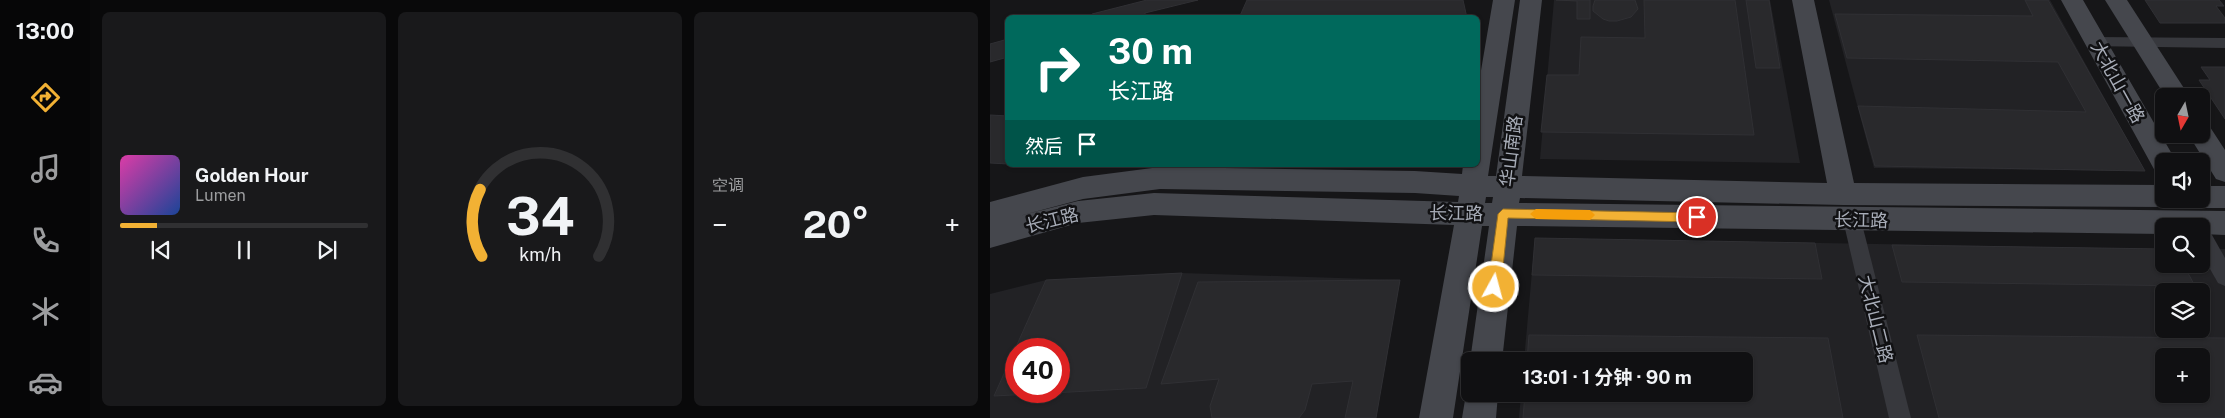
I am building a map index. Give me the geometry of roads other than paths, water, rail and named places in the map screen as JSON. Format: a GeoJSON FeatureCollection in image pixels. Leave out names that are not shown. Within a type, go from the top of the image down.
{"type":"FeatureCollection","features":[{"type":"Feature","properties":{"kind":"main road","name":"华山南路"},"geometry":{"type":"LineString","coordinates":[[1480,146],[1504,0]]}},
{"type":"Feature","properties":{"kind":"main road","name":"华山南路"},"geometry":{"type":"LineString","coordinates":[[1487,352],[1506,186],[1531,0]]}},
{"type":"Feature","properties":{"kind":"main road"},"geometry":{"type":"LineString","coordinates":[[1804,0],[1843,194]]}},
{"type":"Feature","properties":{"kind":"main road","name":"大北山一路"},"geometry":{"type":"LineString","coordinates":[[2072,0],[2158,153]]}},
{"type":"Feature","properties":{"kind":"main road"},"geometry":{"type":"LineString","coordinates":[[2116,0],[2172,88]]}},
{"type":"Feature","properties":{"kind":"main road"},"geometry":{"type":"LineString","coordinates":[[2207,143],[2225,172]]}},
{"type":"Feature","properties":{"kind":"main road","name":"华山南路"},"geometry":{"type":"LineString","coordinates":[[1436,418],[1476,170]]}},
{"type":"Feature","properties":{"kind":"main road","name":"长江路"},"geometry":{"type":"LineString","coordinates":[[990,213],[1083,188],[1160,178],[1405,182],[1476,170],[1506,186],[1843,194],[2155,196]]}},
{"type":"Feature","properties":{"kind":"main road","name":"长江路"},"geometry":{"type":"LineString","coordinates":[[2201,218],[2225,197]]}},
{"type":"Feature","properties":{"kind":"main road","name":"长江路"},"geometry":{"type":"LineString","coordinates":[[990,236],[1078,212],[1154,204],[1470,214],[1852,220],[2155,220]]}},
{"type":"Feature","properties":{"kind":"main road","name":"长江路"},"geometry":{"type":"LineString","coordinates":[[2210,221],[2225,223]]}},
{"type":"Feature","properties":{"kind":"main road"},"geometry":{"type":"LineString","coordinates":[[1479,418],[1481,402]]}},
{"type":"Feature","properties":{"kind":"street"},"geometry":{"type":"LineString","coordinates":[[2095,42],[2225,43]]}},
{"type":"Feature","properties":{"kind":"street","name":"大北山二路"},"geometry":{"type":"LineString","coordinates":[[1852,220],[1900,418]]}},
{"type":"Feature","properties":{"kind":"street"},"geometry":{"type":"LineString","coordinates":[[2210,244],[2225,277]]}}]}
